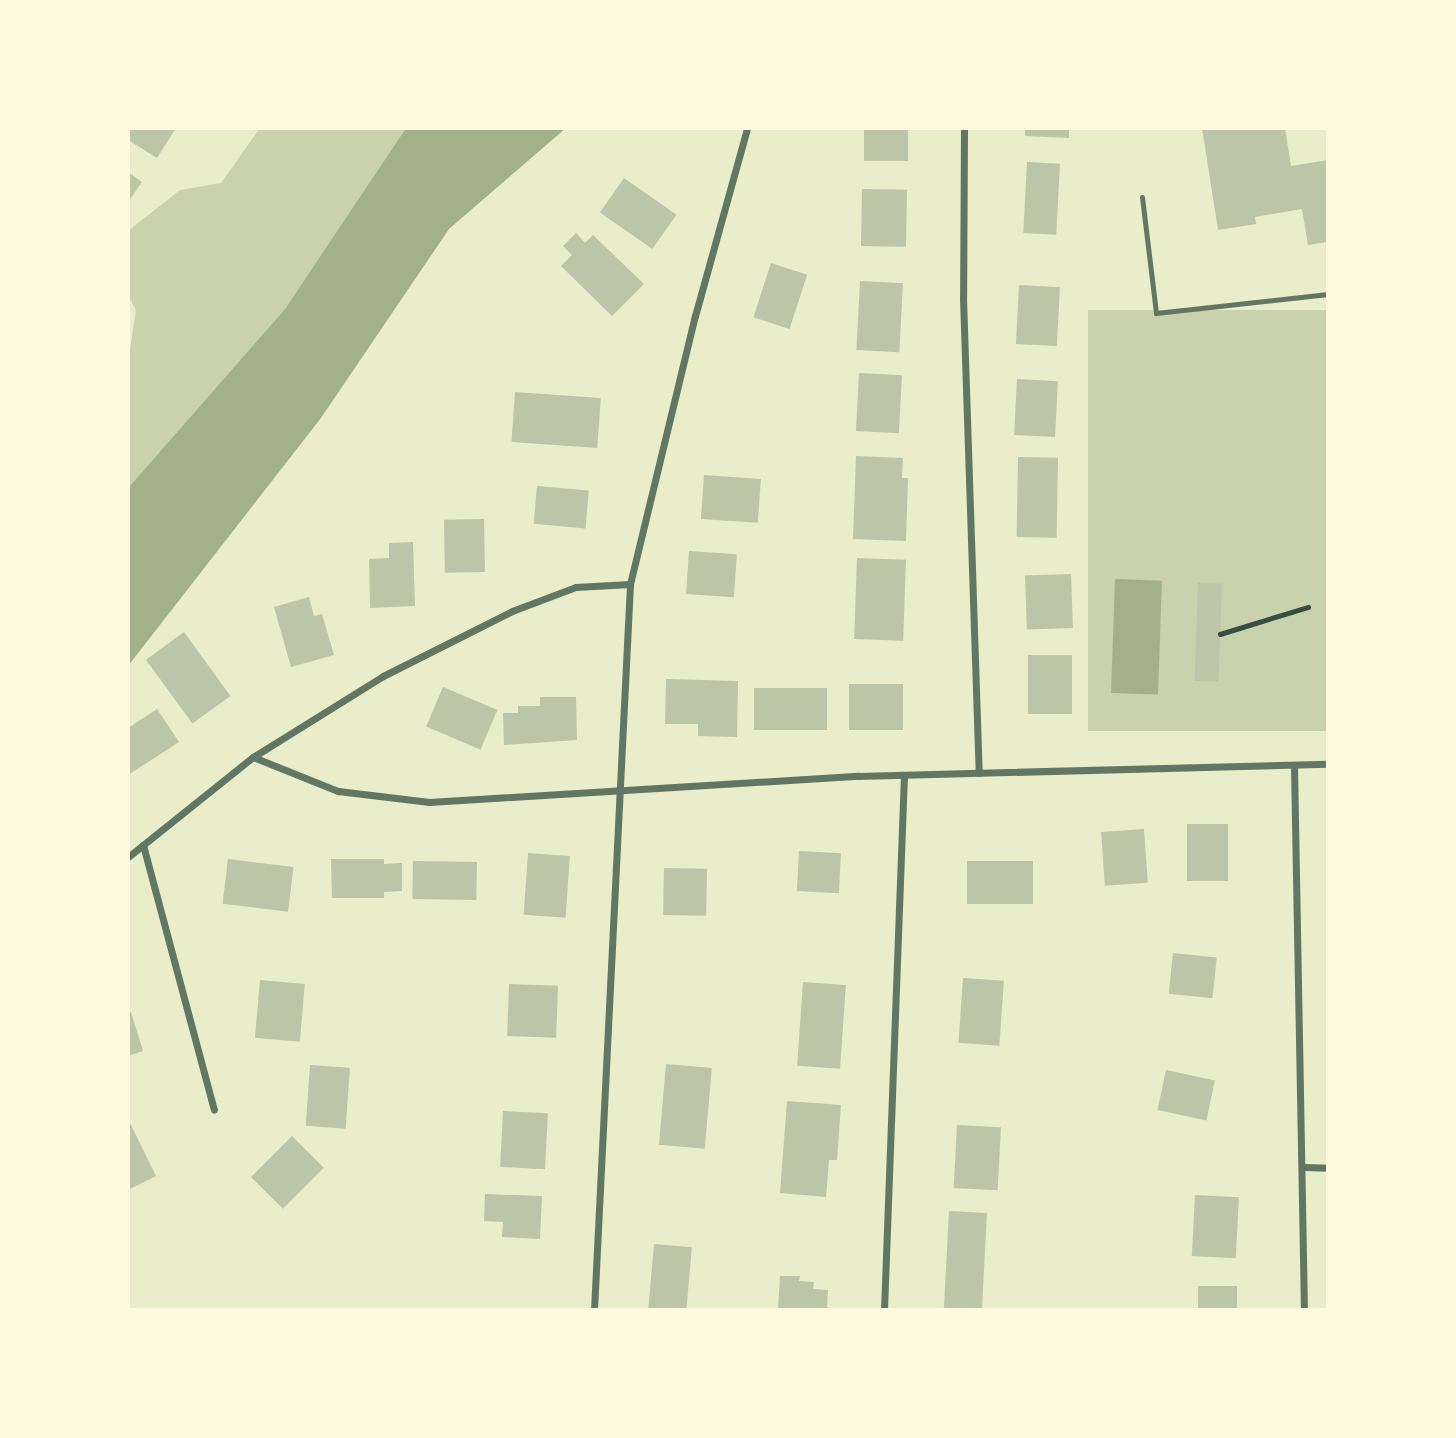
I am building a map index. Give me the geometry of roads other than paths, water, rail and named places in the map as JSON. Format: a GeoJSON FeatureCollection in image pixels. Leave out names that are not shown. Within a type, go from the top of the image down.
{"type":"FeatureCollection","features":[{"type":"Feature","properties":{"kind":"street"},"geometry":{"type":"LineString","coordinates":[[594,1310],[630,584],[695,316],[747,128]]}},
{"type":"Feature","properties":{"kind":"street"},"geometry":{"type":"LineString","coordinates":[[964,128],[963,298],[979,773]]}},
{"type":"Feature","properties":{"kind":"street"},"geometry":{"type":"LineString","coordinates":[[128,857],[253,757],[383,676],[512,611],[576,586],[630,584]]}},
{"type":"Feature","properties":{"kind":"street"},"geometry":{"type":"LineString","coordinates":[[253,757],[338,791],[429,802],[904,775],[1328,764]]}},
{"type":"Feature","properties":{"kind":"street"},"geometry":{"type":"LineString","coordinates":[[1294,766],[1304,1167],[1304,1310]]}},
{"type":"Feature","properties":{"kind":"street"},"geometry":{"type":"LineString","coordinates":[[884,1310],[904,775]]}},
{"type":"Feature","properties":{"kind":"street"},"geometry":{"type":"LineString","coordinates":[[143,845],[214,1110]]}},
{"type":"Feature","properties":{"kind":"street"},"geometry":{"type":"LineString","coordinates":[[1304,1167],[1328,1168]]}},
{"type":"Feature","properties":{"kind":"lane"},"geometry":{"type":"LineString","coordinates":[[1142,197],[1156,313],[1328,294]]}}]}
